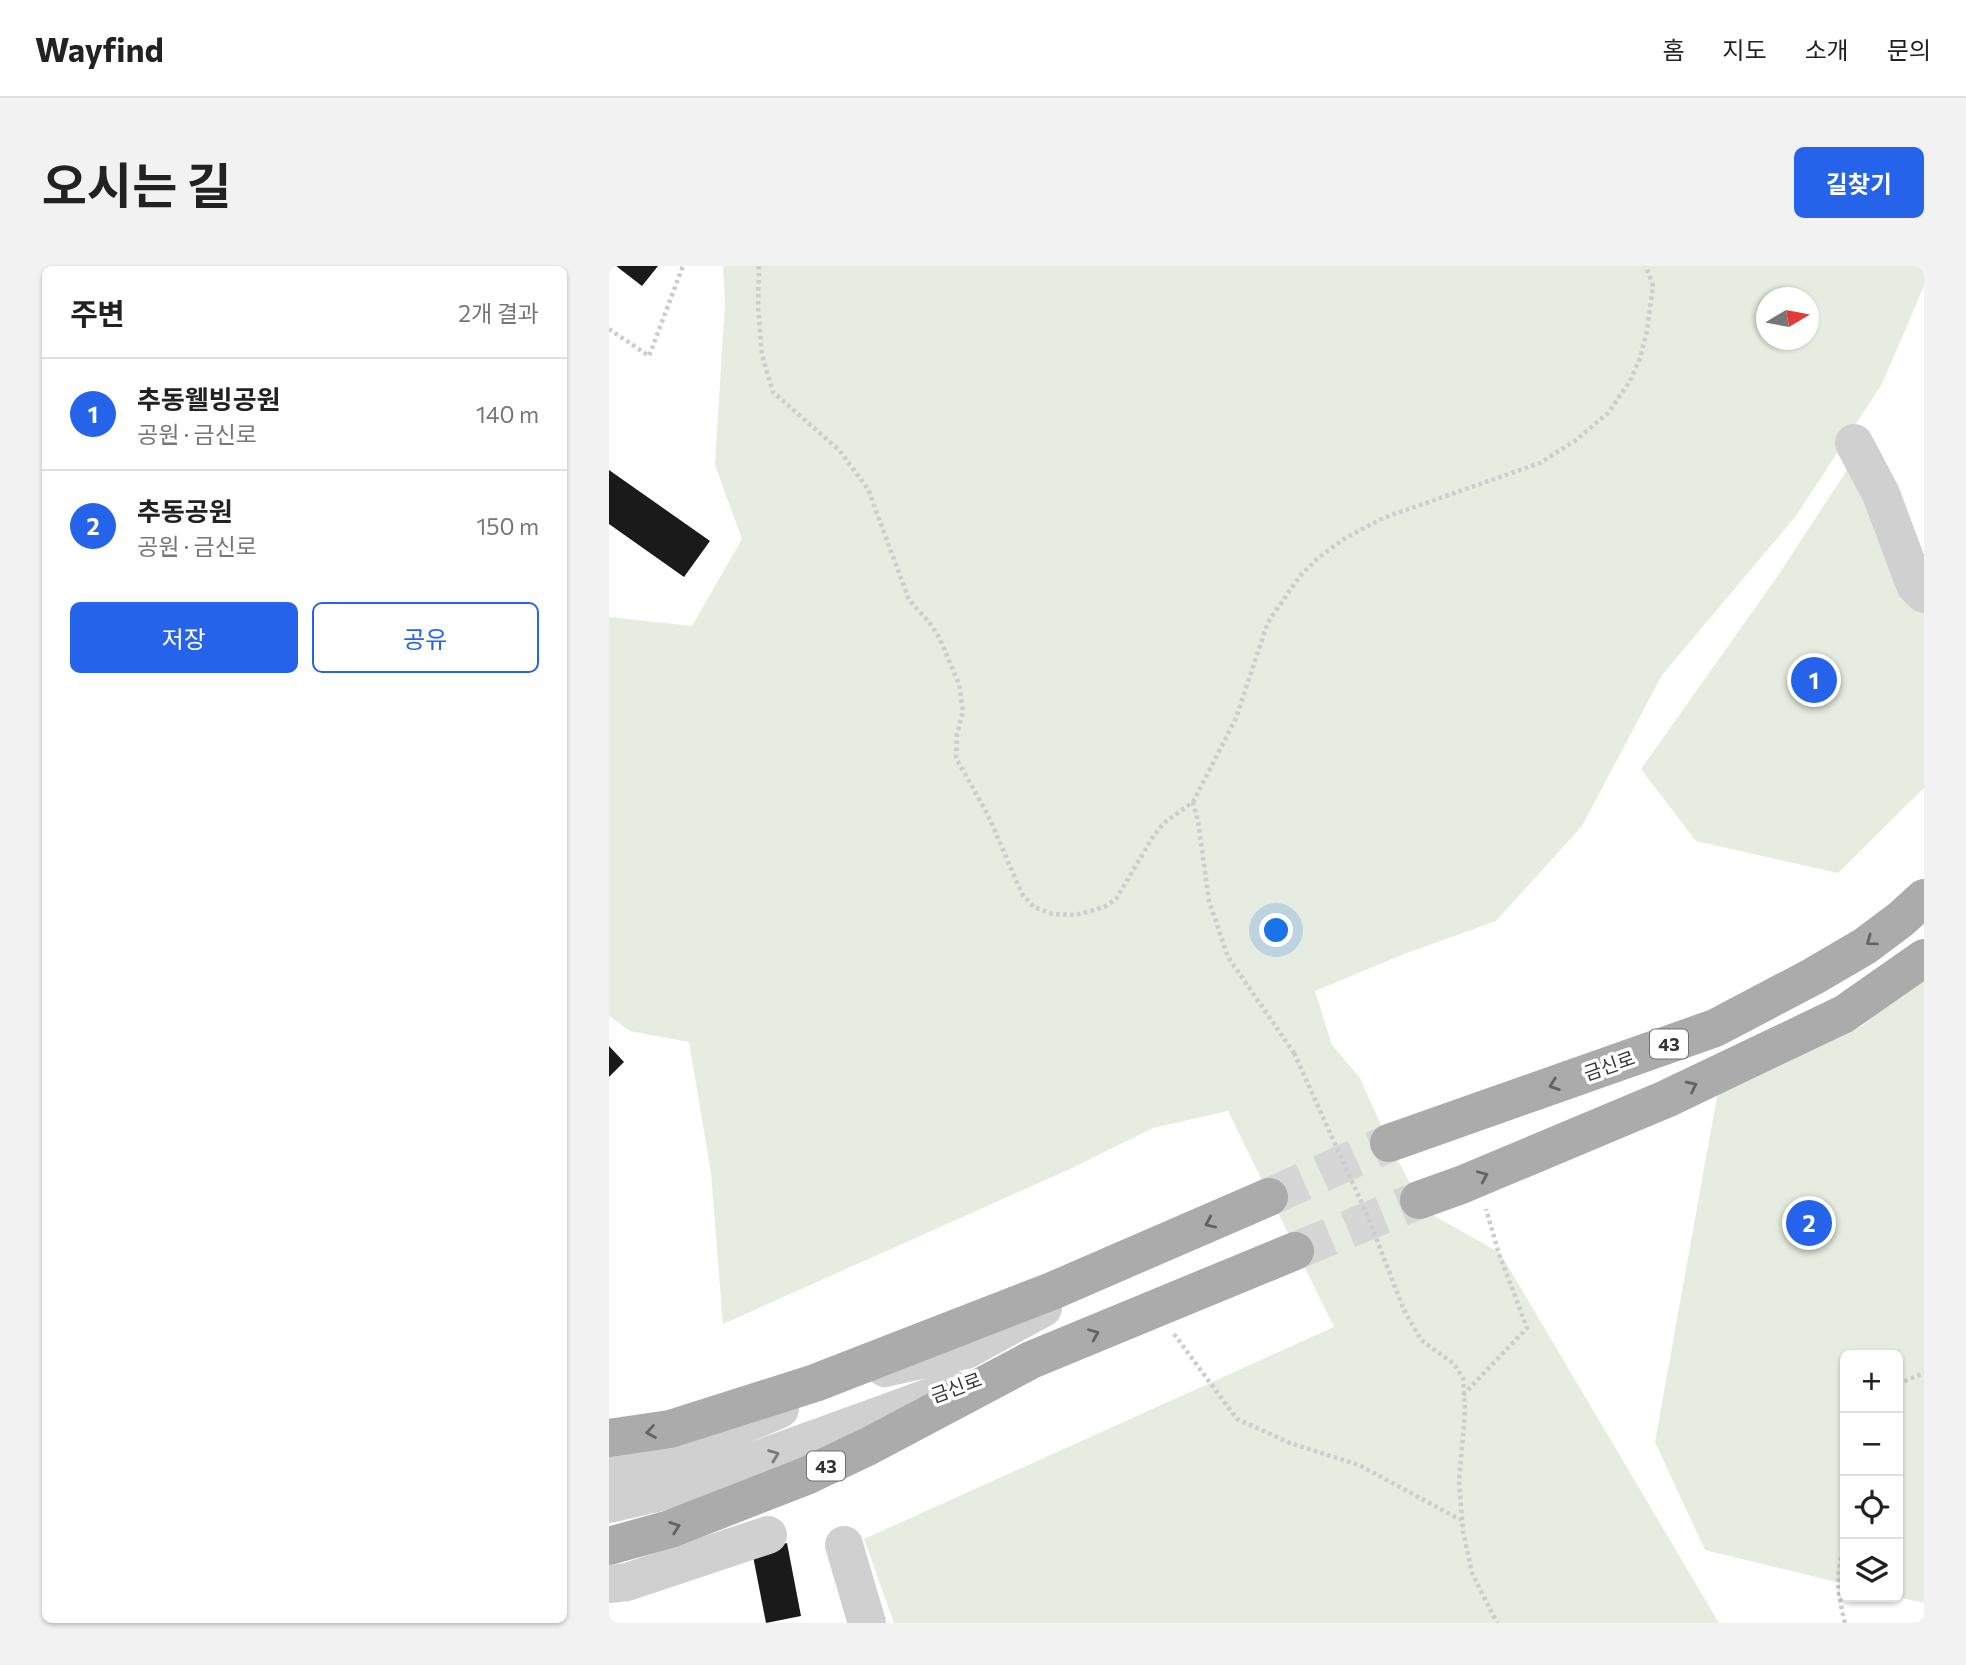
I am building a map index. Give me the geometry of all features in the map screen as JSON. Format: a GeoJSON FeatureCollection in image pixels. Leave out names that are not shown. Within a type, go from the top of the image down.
{"type":"FeatureCollection","features":[{"type":"Feature","properties":{"kind":"main road","name":"금신로"},"geometry":{"type":"LineString","coordinates":[[1389,1143],[1715,1028],[1865,946],[1924,898]]}},
{"type":"Feature","properties":{"kind":"main road","name":"43"},"geometry":{"type":"LineString","coordinates":[[1419,1200],[1666,1099],[1844,1014],[1924,958]]}},
{"type":"Feature","properties":{"kind":"main road","name":"금신로"},"geometry":{"type":"LineString","coordinates":[[1151,1249],[1269,1197]]}},
{"type":"Feature","properties":{"kind":"main road"},"geometry":{"type":"LineString","coordinates":[[609,1438],[670,1429],[815,1383],[1052,1291],[1151,1249]]}},
{"type":"Feature","properties":{"kind":"main road","name":"금신로"},"geometry":{"type":"LineString","coordinates":[[1031,1360],[1295,1251]]}},
{"type":"Feature","properties":{"kind":"main road","name":"43"},"geometry":{"type":"LineString","coordinates":[[609,1546],[670,1529],[806,1476],[869,1446],[1031,1360]]}},
{"type":"Feature","properties":{"kind":"street"},"geometry":{"type":"LineString","coordinates":[[1854,443],[1881,494],[1915,585],[1924,594]]}},
{"type":"Feature","properties":{"kind":"street","name":"금신로"},"geometry":{"type":"LineString","coordinates":[[609,1473],[695,1446],[852,1376],[966,1350],[1151,1249]]}},
{"type":"Feature","properties":{"kind":"street","name":"금신로"},"geometry":{"type":"LineString","coordinates":[[609,1504],[710,1477],[1031,1360]]}},
{"type":"Feature","properties":{"kind":"street"},"geometry":{"type":"LineString","coordinates":[[609,1584],[627,1582],[768,1535]]}},
{"type":"Feature","properties":{"kind":"street"},"geometry":{"type":"LineString","coordinates":[[844,1545],[867,1623]]}},
{"type":"Feature","properties":{"kind":"path"},"geometry":{"type":"LineString","coordinates":[[609,330],[649,356],[683,266]]}},
{"type":"Feature","properties":{"kind":"path"},"geometry":{"type":"LineString","coordinates":[[759,266],[758,307],[762,355],[773,392],[839,450],[868,489],[909,600],[939,637],[959,684],[963,711],[957,734],[956,758],[988,815],[1022,894],[1034,907],[1052,914],[1076,915],[1104,907],[1117,899],[1154,835],[1193,802],[1237,718],[1268,622],[1300,576],[1317,559],[1342,540],[1383,518],[1540,463],[1576,440],[1608,413],[1630,381],[1647,331],[1653,286],[1646,266]]}},
{"type":"Feature","properties":{"kind":"path"},"geometry":{"type":"LineString","coordinates":[[1193,802],[1209,901],[1228,957],[1294,1053],[1368,1217],[1404,1310],[1421,1340],[1454,1364],[1463,1378],[1465,1411],[1459,1466],[1461,1520],[1470,1566],[1497,1623]]}},
{"type":"Feature","properties":{"kind":"path"},"geometry":{"type":"LineString","coordinates":[[1462,1395],[1527,1328],[1499,1254],[1478,1178]]}},
{"type":"Feature","properties":{"kind":"path"},"geometry":{"type":"LineString","coordinates":[[1151,1310],[1185,1346],[1237,1419],[1290,1443],[1359,1465],[1461,1520]]}},
{"type":"Feature","properties":{"kind":"path"},"geometry":{"type":"LineString","coordinates":[[1903,1382],[1924,1373]]}},
{"type":"Feature","properties":{"kind":"path"},"geometry":{"type":"LineString","coordinates":[[1840,1562],[1836,1584],[1840,1601]]}},
{"type":"Feature","properties":{"kind":"path"},"geometry":{"type":"LineString","coordinates":[[1840,1602],[1845,1623]]}},
{"type":"Feature","properties":{"kind":"shaded area"},"geometry":{"type":"Polygon","coordinates":[[[723,266],[1924,266],[1924,286],[1882,384],[1796,516],[1662,675],[1582,826],[1496,921],[1404,954],[1315,991],[1332,1045],[1360,1078],[1389,1143],[1424,1210],[1500,1253],[1719,1623],[894,1623],[864,1539],[1334,1327],[1228,1111],[1153,1128],[1072,1168],[723,1324],[711,1173],[689,1042],[630,1031],[609,1016],[609,617],[692,626],[742,539],[715,465],[725,302],[723,266]]]}},
{"type":"Feature","properties":{"kind":"shaded area"},"geometry":{"type":"Polygon","coordinates":[[[1866,441],[1924,590],[1924,788],[1838,873],[1696,841],[1641,769],[1777,577],[1866,441]]]}},
{"type":"Feature","properties":{"kind":"shaded area"},"geometry":{"type":"Polygon","coordinates":[[[1924,976],[1924,1603],[1903,1598],[1903,1350],[1840,1350],[1840,1583],[1705,1550],[1655,1442],[1718,1091],[1862,1026],[1924,976]]]}},
{"type":"Feature","properties":{"kind":"building"},"geometry":{"type":"Polygon","coordinates":[[[616,266],[658,266],[642,286],[616,266]]]}},
{"type":"Feature","properties":{"kind":"building"},"geometry":{"type":"Polygon","coordinates":[[[609,470],[710,541],[684,577],[609,524],[609,470]]]}},
{"type":"Feature","properties":{"kind":"building"},"geometry":{"type":"Polygon","coordinates":[[[609,1046],[624,1062],[609,1077],[609,1046]]]}},
{"type":"Feature","properties":{"kind":"building"},"geometry":{"type":"Polygon","coordinates":[[[787,1543],[801,1616],[766,1623],[752,1551],[787,1543]]]}},
{"type":"Feature","properties":{"kind":"tunnel"},"geometry":{"type":"LineString","coordinates":[[1269,1197],[1389,1143]]}},
{"type":"Feature","properties":{"kind":"tunnel"},"geometry":{"type":"LineString","coordinates":[[1295,1251],[1419,1200]]}},
{"type":"Feature","properties":{"kind":"place","name":"추동웰빙공원"},"geometry":{"type":"Point","coordinates":[1814,680]}},
{"type":"Feature","properties":{"kind":"place","name":"추동공원"},"geometry":{"type":"Point","coordinates":[1809,1223]}}]}
